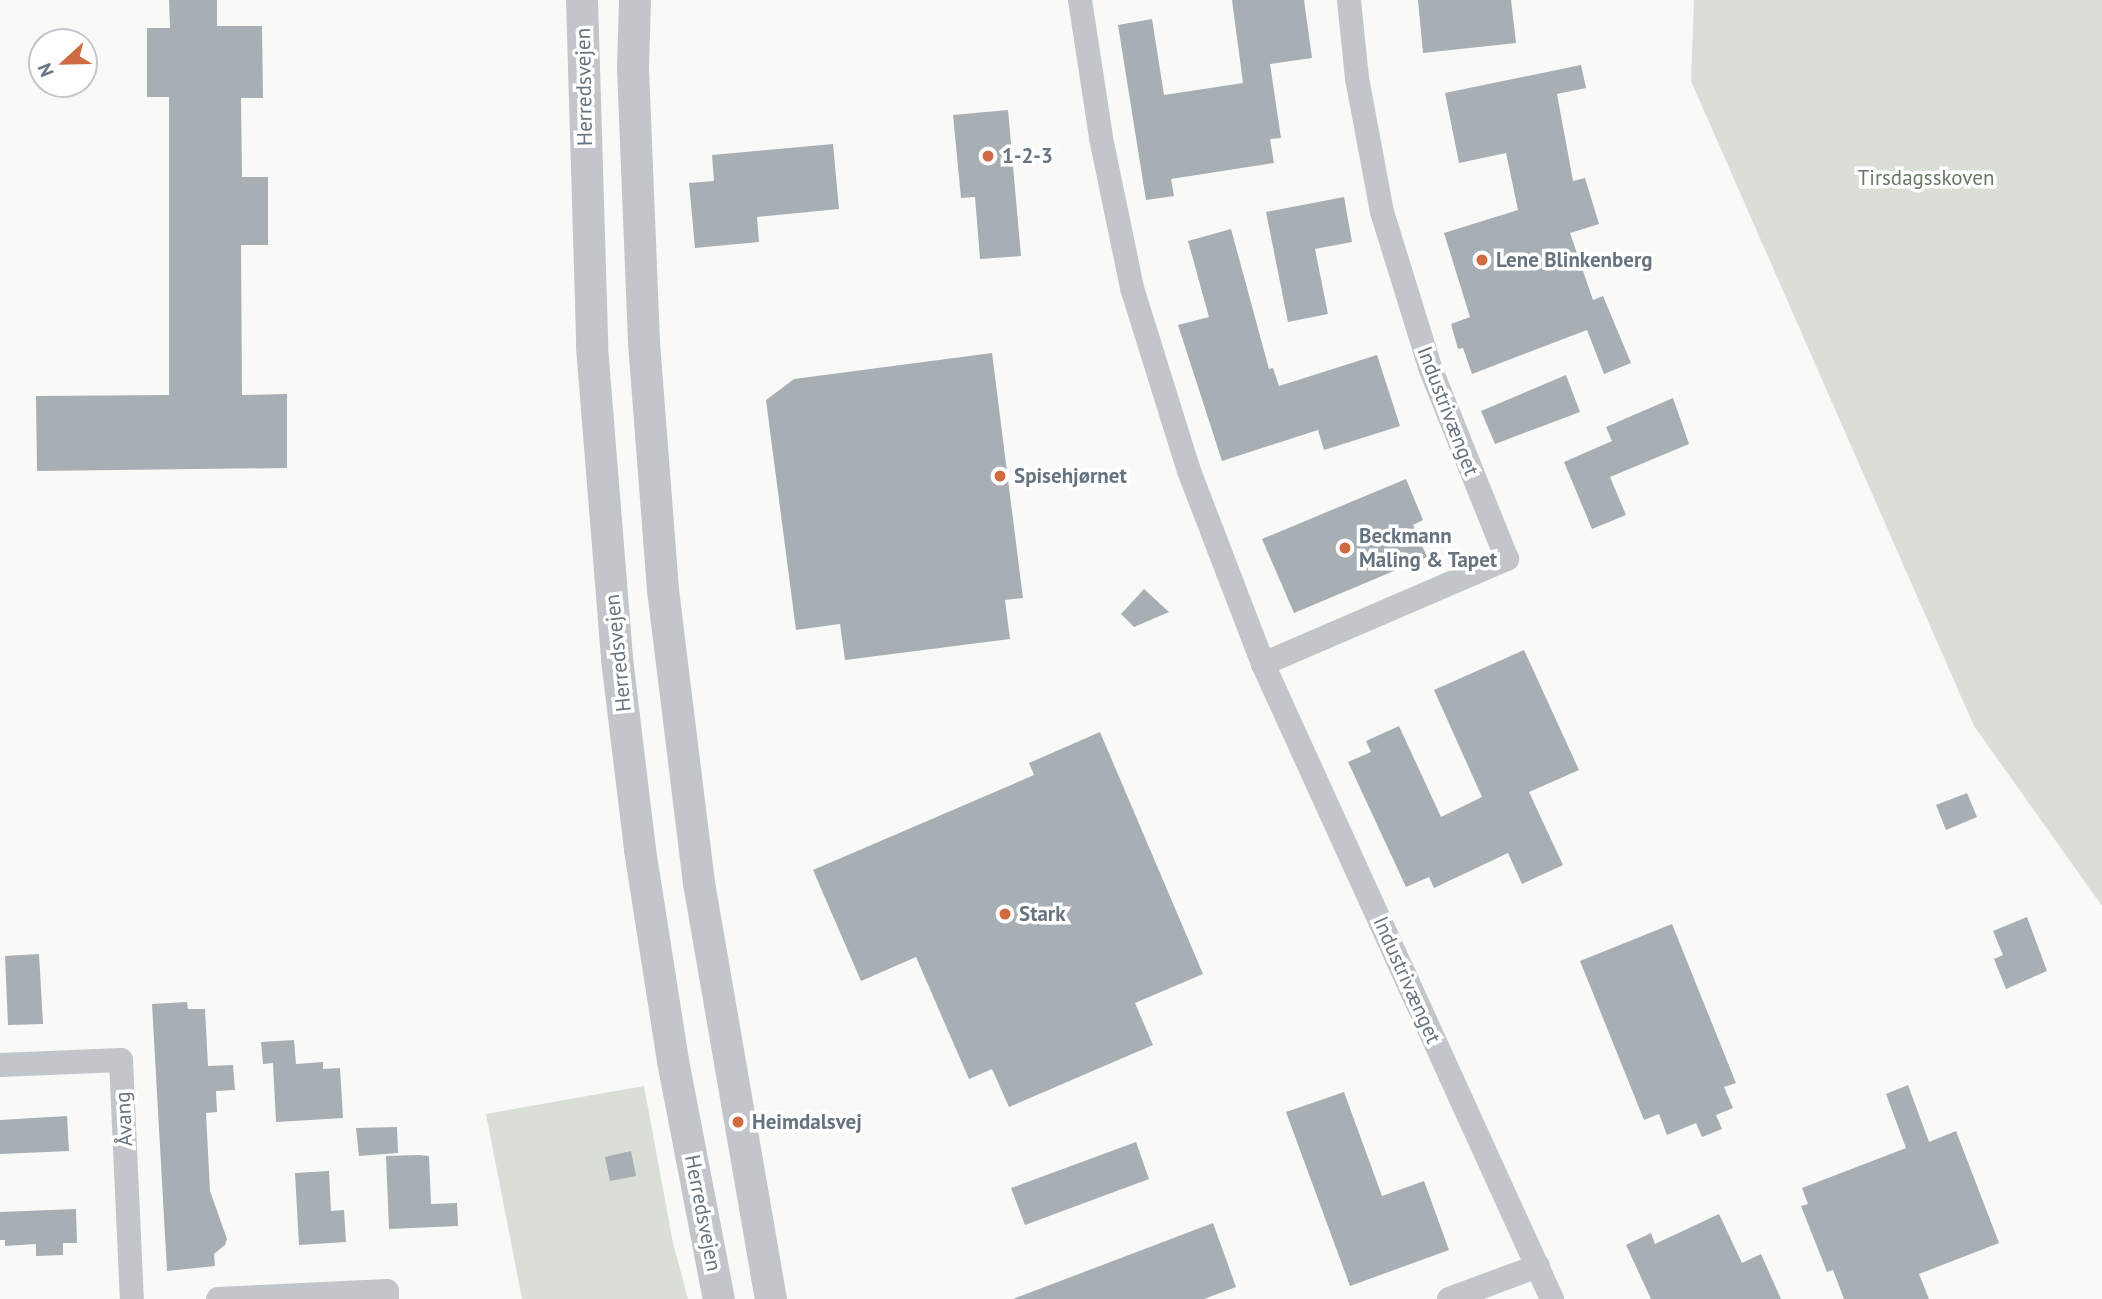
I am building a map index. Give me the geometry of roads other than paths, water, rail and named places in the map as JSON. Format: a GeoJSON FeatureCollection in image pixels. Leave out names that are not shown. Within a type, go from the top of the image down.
{"type":"FeatureCollection","features":[{"type":"Feature","properties":{"kind":"street","name":"Herredsvejen"},"geometry":{"type":"LineString","coordinates":[[582,0],[592,347],[617,659],[640,850],[673,1061],[719,1299]]}},
{"type":"Feature","properties":{"kind":"street"},"geometry":{"type":"LineString","coordinates":[[635,0],[633,68],[644,343],[663,590],[699,883],[771,1299]]}},
{"type":"Feature","properties":{"kind":"street","name":"Industrivænget"},"geometry":{"type":"LineString","coordinates":[[1080,0],[1101,138],[1132,288],[1189,471],[1263,664],[1538,1266],[1548,1298]]}},
{"type":"Feature","properties":{"kind":"street","name":"Industrivænget"},"geometry":{"type":"LineString","coordinates":[[1263,664],[1507,559],[1430,367],[1382,212],[1357,78],[1349,0]]}},
{"type":"Feature","properties":{"kind":"street","name":"Åvang"},"geometry":{"type":"LineString","coordinates":[[0,1065],[121,1060],[132,1299]]}},
{"type":"Feature","properties":{"kind":"street"},"geometry":{"type":"LineString","coordinates":[[1450,1299],[1538,1266]]}},
{"type":"Feature","properties":{"kind":"street"},"geometry":{"type":"LineString","coordinates":[[218,1299],[387,1291],[387,1299]]}},
{"type":"Feature","properties":{"kind":"place","name":"1-2-3"},"geometry":{"type":"Point","coordinates":[988,156]}},
{"type":"Feature","properties":{"kind":"place","name":"Lene Blinkenberg"},"geometry":{"type":"Point","coordinates":[1482,260]}},
{"type":"Feature","properties":{"kind":"place","name":"Spisehjørnet"},"geometry":{"type":"Point","coordinates":[1000,476]}},
{"type":"Feature","properties":{"kind":"place","name":"Beckmann Maling & Tapet"},"geometry":{"type":"Point","coordinates":[1345,548]}},
{"type":"Feature","properties":{"kind":"place","name":"Stark"},"geometry":{"type":"Point","coordinates":[1005,914]}},
{"type":"Feature","properties":{"kind":"place","name":"Heimdalsvej"},"geometry":{"type":"Point","coordinates":[738,1122]}},
{"type":"Feature","properties":{"kind":"park label","name":"Tirsdagsskoven"},"geometry":{"type":"Point","coordinates":[1926,178]}}]}
